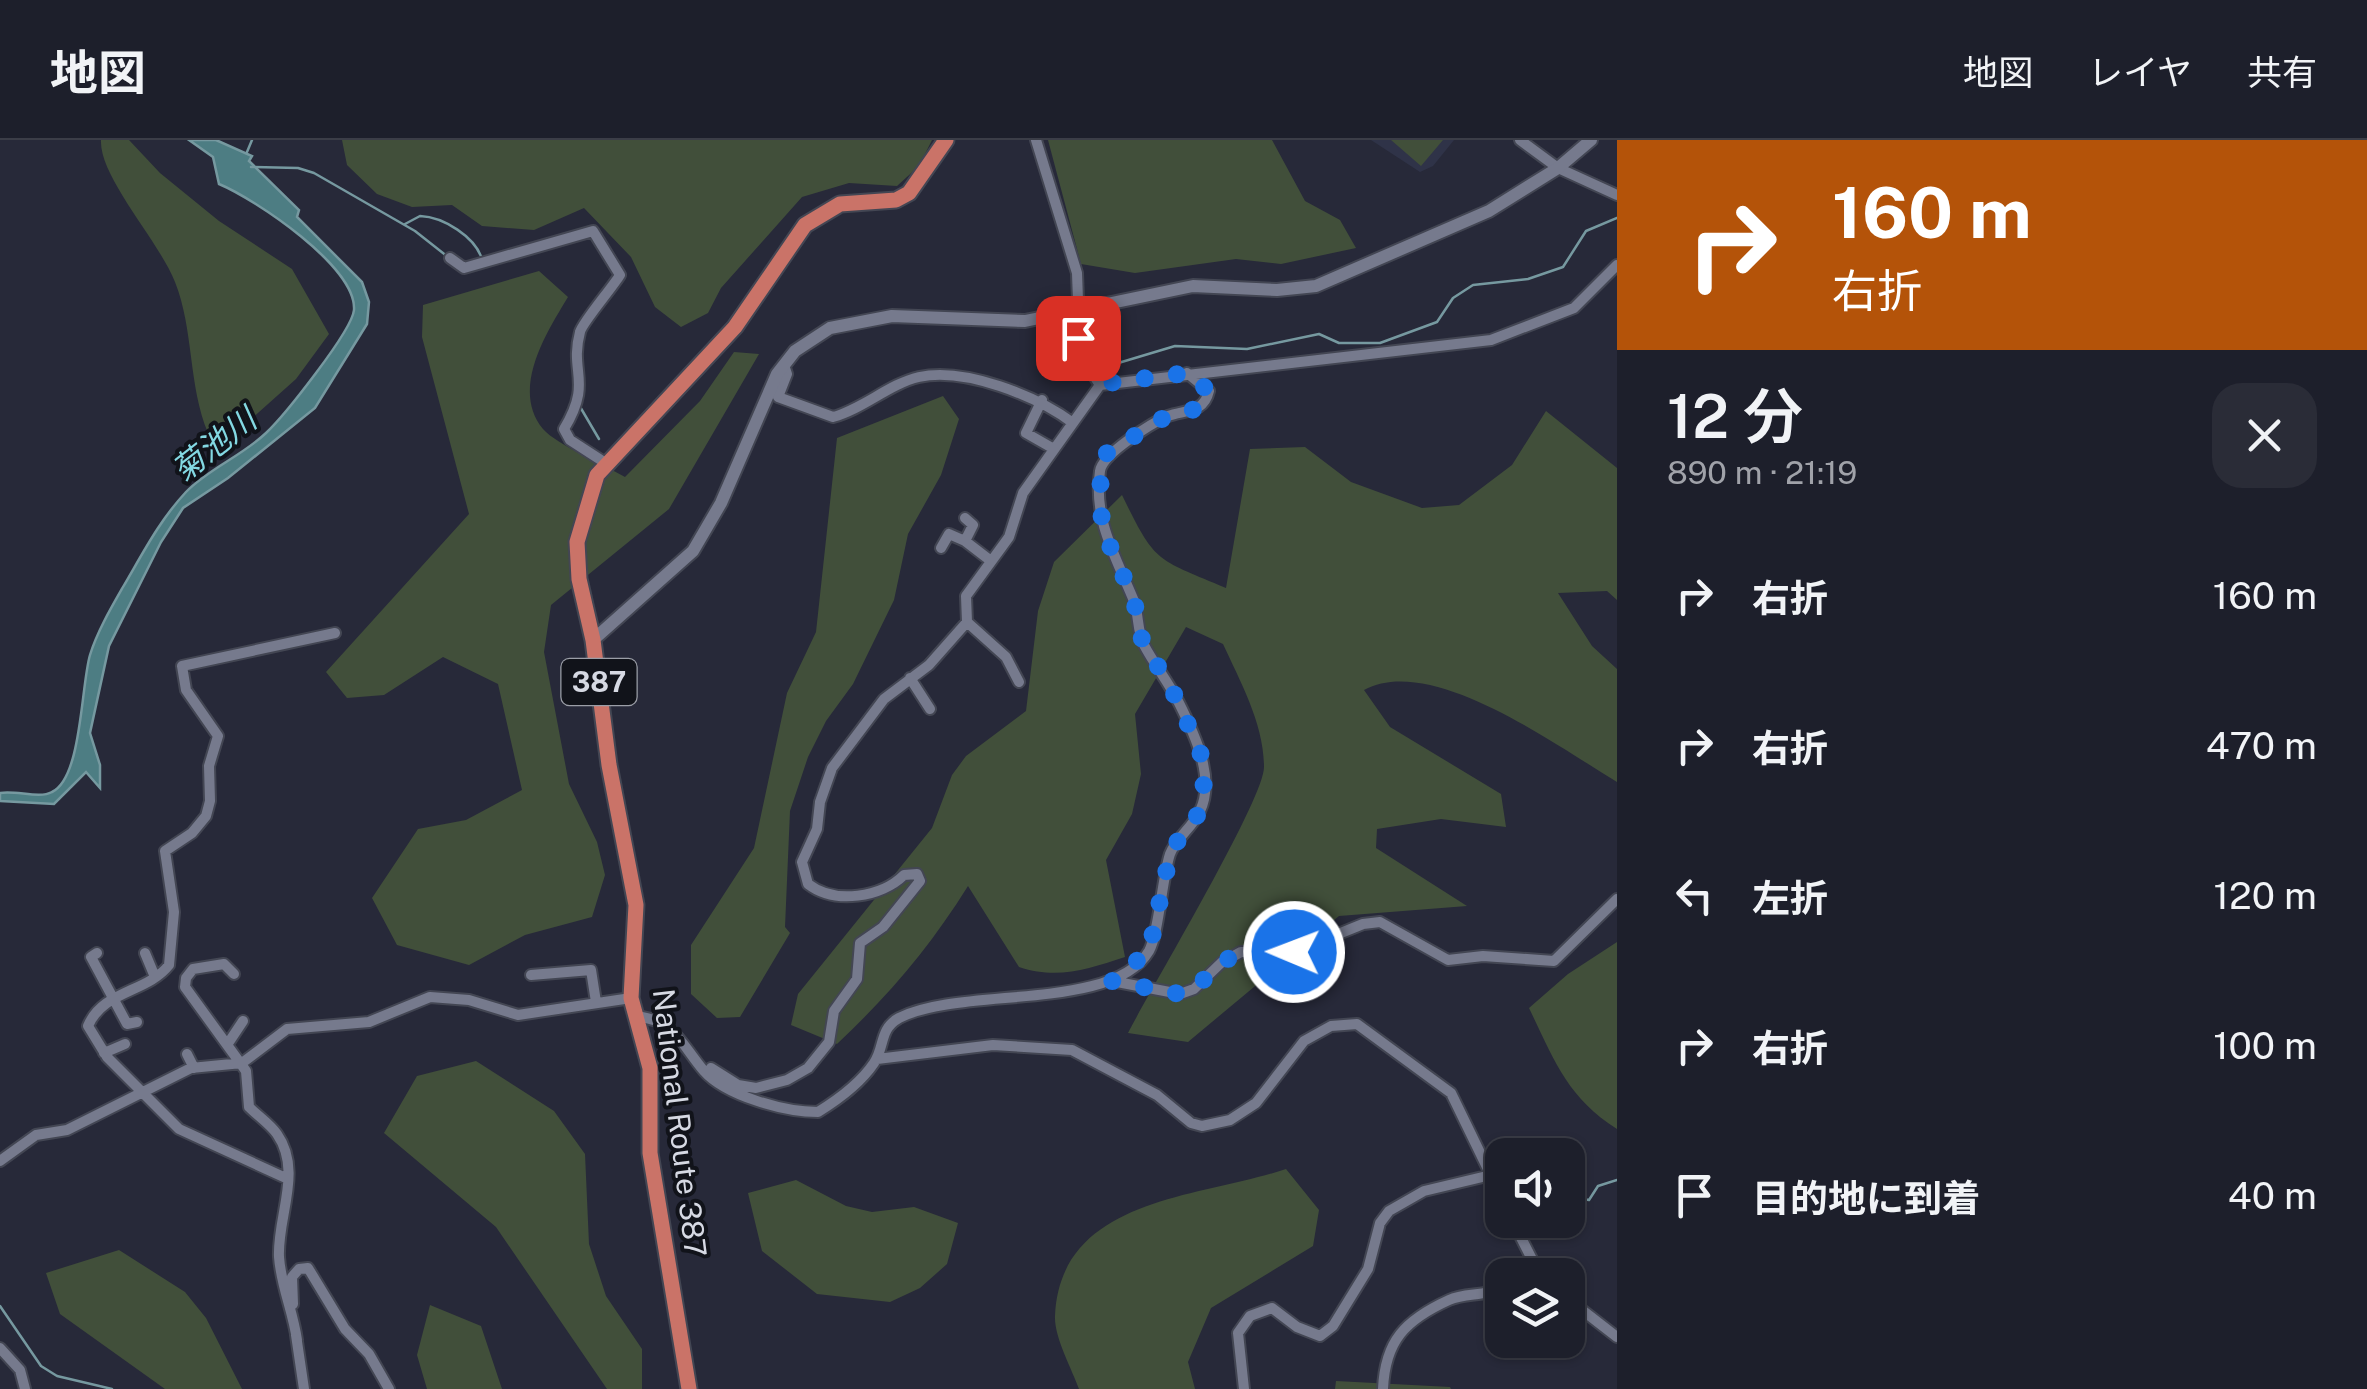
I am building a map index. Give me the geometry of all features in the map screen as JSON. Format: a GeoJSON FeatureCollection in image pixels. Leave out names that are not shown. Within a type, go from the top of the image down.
{"type":"FeatureCollection","features":[{"type":"Feature","properties":{"kind":"highway","name":"National Route 387"},"geometry":{"type":"LineString","coordinates":[[689,1389],[650,1154],[650,1068],[631,998],[636,906],[609,764],[593,640],[579,578],[577,542],[597,475],[735,327],[805,225],[840,204],[896,200],[910,193],[946,140]]}},
{"type":"Feature","properties":{"kind":"street"},"geometry":{"type":"LineString","coordinates":[[1036,140],[1078,273],[1080,354],[1100,384]]}},
{"type":"Feature","properties":{"kind":"street"},"geometry":{"type":"LineString","coordinates":[[1520,140],[1533,145],[1558,168],[1617,195]]}},
{"type":"Feature","properties":{"kind":"street"},"geometry":{"type":"LineString","coordinates":[[593,640],[693,551],[720,503],[784,365],[811,338],[848,321],[892,316],[1000,324],[1194,286],[1277,290],[1316,286],[1489,211],[1558,168],[1591,140]]}},
{"type":"Feature","properties":{"kind":"street"},"geometry":{"type":"LineString","coordinates":[[450,258],[464,268],[592,231],[620,274],[604,302],[583,324],[578,337],[581,394],[564,429],[570,440],[607,464]]}},
{"type":"Feature","properties":{"kind":"street"},"geometry":{"type":"LineString","coordinates":[[695,1057],[726,1080],[756,1088],[786,1080],[808,1068],[828,1042],[834,1011],[857,979],[860,943],[883,927],[920,881],[917,874],[904,874],[889,890],[874,895],[822,891],[808,884],[802,862],[817,830],[820,802],[832,768],[884,699],[929,666],[967,622],[966,596],[1009,538],[1024,493],[1100,384],[1492,340],[1574,308],[1617,265]]}},
{"type":"Feature","properties":{"kind":"street"},"geometry":{"type":"LineString","coordinates":[[784,365],[786,374],[778,397],[833,417],[918,378],[968,377],[1042,400],[1073,422]]}},
{"type":"Feature","properties":{"kind":"street"},"geometry":{"type":"LineString","coordinates":[[1112,981],[1149,951],[1171,850],[1202,809],[1205,764],[1178,701],[1141,637],[1134,600],[1102,528],[1100,468],[1107,453],[1124,442],[1165,417],[1199,408],[1207,401],[1209,391],[1187,373]]}},
{"type":"Feature","properties":{"kind":"street"},"geometry":{"type":"LineString","coordinates":[[1042,400],[1026,433],[1054,449]]}},
{"type":"Feature","properties":{"kind":"street"},"geometry":{"type":"LineString","coordinates":[[964,541],[973,525],[966,518]]}},
{"type":"Feature","properties":{"kind":"street"},"geometry":{"type":"LineString","coordinates":[[941,548],[950,534],[991,561]]}},
{"type":"Feature","properties":{"kind":"street"},"geometry":{"type":"LineString","coordinates":[[967,622],[1006,656],[1019,682]]}},
{"type":"Feature","properties":{"kind":"street"},"geometry":{"type":"LineString","coordinates":[[288,1179],[179,1130],[104,1053],[88,1026],[96,1010],[169,965],[174,912],[165,851],[192,832],[206,816],[210,801],[209,766],[218,736],[186,690],[182,666],[335,632]]}},
{"type":"Feature","properties":{"kind":"street"},"geometry":{"type":"LineString","coordinates":[[910,678],[930,709]]}},
{"type":"Feature","properties":{"kind":"street"},"geometry":{"type":"LineString","coordinates":[[635,1016],[668,1025],[703,1070],[738,1097],[818,1112],[842,1098],[877,1059],[885,1030],[902,1017],[973,998],[1053,995],[1112,981],[1180,994],[1194,989],[1221,963],[1240,952],[1294,952],[1363,924],[1380,922],[1448,960],[1483,956],[1554,961],[1617,899]]}},
{"type":"Feature","properties":{"kind":"street"},"geometry":{"type":"LineString","coordinates":[[97,953],[91,957],[128,1024],[138,1022]]}},
{"type":"Feature","properties":{"kind":"street"},"geometry":{"type":"LineString","coordinates":[[145,953],[160,974],[186,978]]}},
{"type":"Feature","properties":{"kind":"street"},"geometry":{"type":"LineString","coordinates":[[234,974],[224,964],[193,970],[185,986],[242,1063],[249,1107],[278,1136],[286,1153],[288,1179],[279,1250],[281,1281],[293,1312],[304,1389]]}},
{"type":"Feature","properties":{"kind":"street"},"geometry":{"type":"LineString","coordinates":[[531,974],[591,970],[596,1002]]}},
{"type":"Feature","properties":{"kind":"street"},"geometry":{"type":"LineString","coordinates":[[0,1161],[36,1135],[68,1130],[194,1068],[242,1063],[287,1029],[369,1022],[430,997],[469,1000],[518,1015],[631,998]]}},
{"type":"Feature","properties":{"kind":"street"},"geometry":{"type":"LineString","coordinates":[[228,1044],[243,1021]]}},
{"type":"Feature","properties":{"kind":"street"},"geometry":{"type":"LineString","coordinates":[[877,1059],[994,1045],[1072,1050],[1157,1095],[1191,1123],[1202,1126],[1230,1120],[1256,1104],[1304,1041],[1331,1026],[1356,1024],[1451,1093],[1485,1163]]}},
{"type":"Feature","properties":{"kind":"street"},"geometry":{"type":"LineString","coordinates":[[104,1053],[125,1044]]}},
{"type":"Feature","properties":{"kind":"street"},"geometry":{"type":"LineString","coordinates":[[187,1054],[194,1068]]}},
{"type":"Feature","properties":{"kind":"street"},"geometry":{"type":"LineString","coordinates":[[1244,1389],[1238,1333],[1250,1316],[1272,1308],[1297,1328],[1320,1336],[1332,1326],[1368,1268],[1380,1223],[1389,1211],[1424,1190],[1485,1176]]}},
{"type":"Feature","properties":{"kind":"street"},"geometry":{"type":"LineString","coordinates":[[297,1340],[292,1278],[299,1269],[308,1268],[344,1329],[370,1354],[389,1389]]}},
{"type":"Feature","properties":{"kind":"street"},"geometry":{"type":"LineString","coordinates":[[1383,1389],[1384,1364],[1398,1331],[1449,1300],[1485,1296]]}},
{"type":"Feature","properties":{"kind":"street"},"geometry":{"type":"LineString","coordinates":[[1585,1313],[1617,1338]]}},
{"type":"Feature","properties":{"kind":"street"},"geometry":{"type":"LineString","coordinates":[[0,1348],[20,1370],[24,1389]]}},
{"type":"Feature","properties":{"kind":"shaded area"},"geometry":{"type":"Polygon","coordinates":[[[101,140],[129,140],[160,173],[219,221],[292,269],[329,334],[296,379],[230,438],[208,433],[175,282],[109,172],[101,140]]]}},
{"type":"Feature","properties":{"kind":"shaded area"},"geometry":{"type":"Polygon","coordinates":[[[189,140],[216,140],[252,156],[249,161],[299,210],[297,217],[362,282],[369,302],[367,324],[315,408],[228,478],[183,508],[161,542],[109,646],[90,733],[100,765],[100,788],[86,772],[54,804],[0,801],[0,793],[47,794],[62,783],[75,750],[93,646],[152,538],[176,503],[195,484],[275,424],[330,354],[354,310],[351,293],[322,255],[278,219],[219,184],[213,157],[189,140]]]}},
{"type":"Feature","properties":{"kind":"shaded area"},"geometry":{"type":"Polygon","coordinates":[[[342,140],[932,140],[919,166],[897,186],[849,183],[802,197],[721,288],[708,313],[681,327],[655,307],[631,257],[584,208],[534,230],[482,226],[452,205],[412,207],[377,194],[347,165],[342,140]]]}},
{"type":"Feature","properties":{"kind":"shaded area"},"geometry":{"type":"Polygon","coordinates":[[[1048,140],[1272,140],[1305,201],[1340,220],[1356,248],[1281,264],[1236,259],[1135,273],[1081,264],[1048,140]]]}},
{"type":"Feature","properties":{"kind":"shaded area"},"geometry":{"type":"Polygon","coordinates":[[[1371,140],[1454,140],[1433,166],[1420,172],[1371,140]]]}},
{"type":"Feature","properties":{"kind":"shaded area"},"geometry":{"type":"Polygon","coordinates":[[[1391,140],[1443,140],[1421,166],[1391,140]]]}},
{"type":"Feature","properties":{"kind":"shaded area"},"geometry":{"type":"Polygon","coordinates":[[[539,271],[568,297],[535,361],[530,396],[534,413],[550,435],[625,477],[700,401],[734,352],[759,354],[669,509],[551,605],[544,652],[569,784],[597,842],[605,875],[592,917],[525,935],[469,965],[397,945],[372,898],[418,829],[466,820],[522,790],[498,684],[443,657],[384,695],[347,698],[326,672],[469,514],[422,337],[423,305],[539,271]]]}},
{"type":"Feature","properties":{"kind":"shaded area"},"geometry":{"type":"Polygon","coordinates":[[[943,396],[959,419],[941,475],[908,534],[894,600],[853,684],[826,721],[808,757],[790,811],[785,927],[790,933],[740,1017],[717,1018],[691,994],[691,945],[754,848],[787,693],[816,632],[837,438],[943,396]]]}},
{"type":"Feature","properties":{"kind":"shaded area"},"geometry":{"type":"Polygon","coordinates":[[[1546,411],[1617,468],[1617,600],[1607,591],[1558,593],[1592,646],[1617,669],[1617,782],[1528,727],[1458,693],[1423,684],[1392,682],[1364,690],[1390,727],[1501,794],[1506,827],[1441,819],[1377,829],[1376,848],[1467,906],[1339,916],[1188,1042],[1128,1033],[1227,854],[1264,767],[1256,719],[1223,644],[1186,627],[1135,714],[1141,774],[1132,814],[1106,860],[1125,957],[1060,973],[1019,967],[968,886],[908,970],[837,1044],[791,1025],[798,994],[932,828],[952,775],[966,756],[1026,711],[1038,611],[1054,562],[1122,495],[1143,535],[1160,556],[1226,588],[1250,449],[1305,447],[1351,482],[1422,508],[1459,505],[1512,465],[1546,411]]]}},
{"type":"Feature","properties":{"kind":"shaded area"},"geometry":{"type":"Polygon","coordinates":[[[1617,942],[1617,1129],[1574,1090],[1529,1008],[1568,974],[1617,942]]]}},
{"type":"Feature","properties":{"kind":"shaded area"},"geometry":{"type":"Polygon","coordinates":[[[476,1061],[554,1111],[585,1154],[589,1244],[606,1296],[642,1349],[642,1389],[607,1389],[496,1227],[384,1133],[417,1076],[476,1061]]]}},
{"type":"Feature","properties":{"kind":"shaded area"},"geometry":{"type":"Polygon","coordinates":[[[1286,1169],[1319,1210],[1313,1246],[1211,1308],[1188,1362],[1195,1389],[1079,1389],[1060,1343],[1055,1316],[1063,1277],[1081,1247],[1108,1225],[1140,1209],[1286,1169]]]}},
{"type":"Feature","properties":{"kind":"shaded area"},"geometry":{"type":"Polygon","coordinates":[[[796,1180],[846,1206],[872,1212],[914,1207],[958,1223],[947,1264],[920,1288],[890,1302],[817,1294],[762,1251],[748,1193],[796,1180]]]}},
{"type":"Feature","properties":{"kind":"shaded area"},"geometry":{"type":"Polygon","coordinates":[[[119,1250],[185,1292],[206,1318],[242,1389],[165,1389],[60,1314],[46,1273],[119,1250]]]}},
{"type":"Feature","properties":{"kind":"shaded area"},"geometry":{"type":"Polygon","coordinates":[[[430,1305],[481,1326],[502,1389],[427,1389],[417,1355],[430,1305]]]}},
{"type":"Feature","properties":{"kind":"shaded area"},"geometry":{"type":"Polygon","coordinates":[[[1336,1381],[1450,1387],[1451,1389],[1335,1389],[1336,1381]]]}},
{"type":"Feature","properties":{"kind":"waterway"},"geometry":{"type":"LineString","coordinates":[[247,152],[252,140]]}},
{"type":"Feature","properties":{"kind":"waterway"},"geometry":{"type":"LineString","coordinates":[[251,167],[298,168],[314,173],[415,231],[448,257]]}},
{"type":"Feature","properties":{"kind":"waterway"},"geometry":{"type":"LineString","coordinates":[[405,224],[420,216],[448,224],[473,243],[482,259]]}},
{"type":"Feature","properties":{"kind":"waterway"},"geometry":{"type":"LineString","coordinates":[[1103,379],[1115,364],[1175,346],[1247,349],[1319,334],[1339,343],[1380,343],[1437,322],[1453,298],[1473,285],[1528,279],[1563,267],[1586,231],[1617,218]]}},
{"type":"Feature","properties":{"kind":"waterway"},"geometry":{"type":"LineString","coordinates":[[597,314],[610,297]]}},
{"type":"Feature","properties":{"kind":"waterway"},"geometry":{"type":"LineString","coordinates":[[579,405],[599,439]]}},
{"type":"Feature","properties":{"kind":"waterway"},"geometry":{"type":"LineString","coordinates":[[1585,1199],[1589,1200],[1598,1186],[1617,1180]]}},
{"type":"Feature","properties":{"kind":"waterway"},"geometry":{"type":"LineString","coordinates":[[0,1306],[41,1366],[57,1376],[112,1389]]}},
{"type":"Feature","properties":{"kind":"route"},"geometry":{"type":"LineString","coordinates":[[1078,338],[1080,354],[1100,384],[1107,387],[1187,373],[1209,391],[1207,401],[1199,408],[1165,417],[1107,453],[1100,468],[1102,528],[1134,600],[1141,637],[1178,701],[1205,764],[1202,809],[1171,850],[1149,951],[1112,981],[1180,994],[1194,989],[1221,963],[1240,952],[1294,952]]}},
{"type":"Feature","properties":{"kind":"water label","name":"菊池川"},"geometry":{"type":"Point","coordinates":[214,445]}}]}
